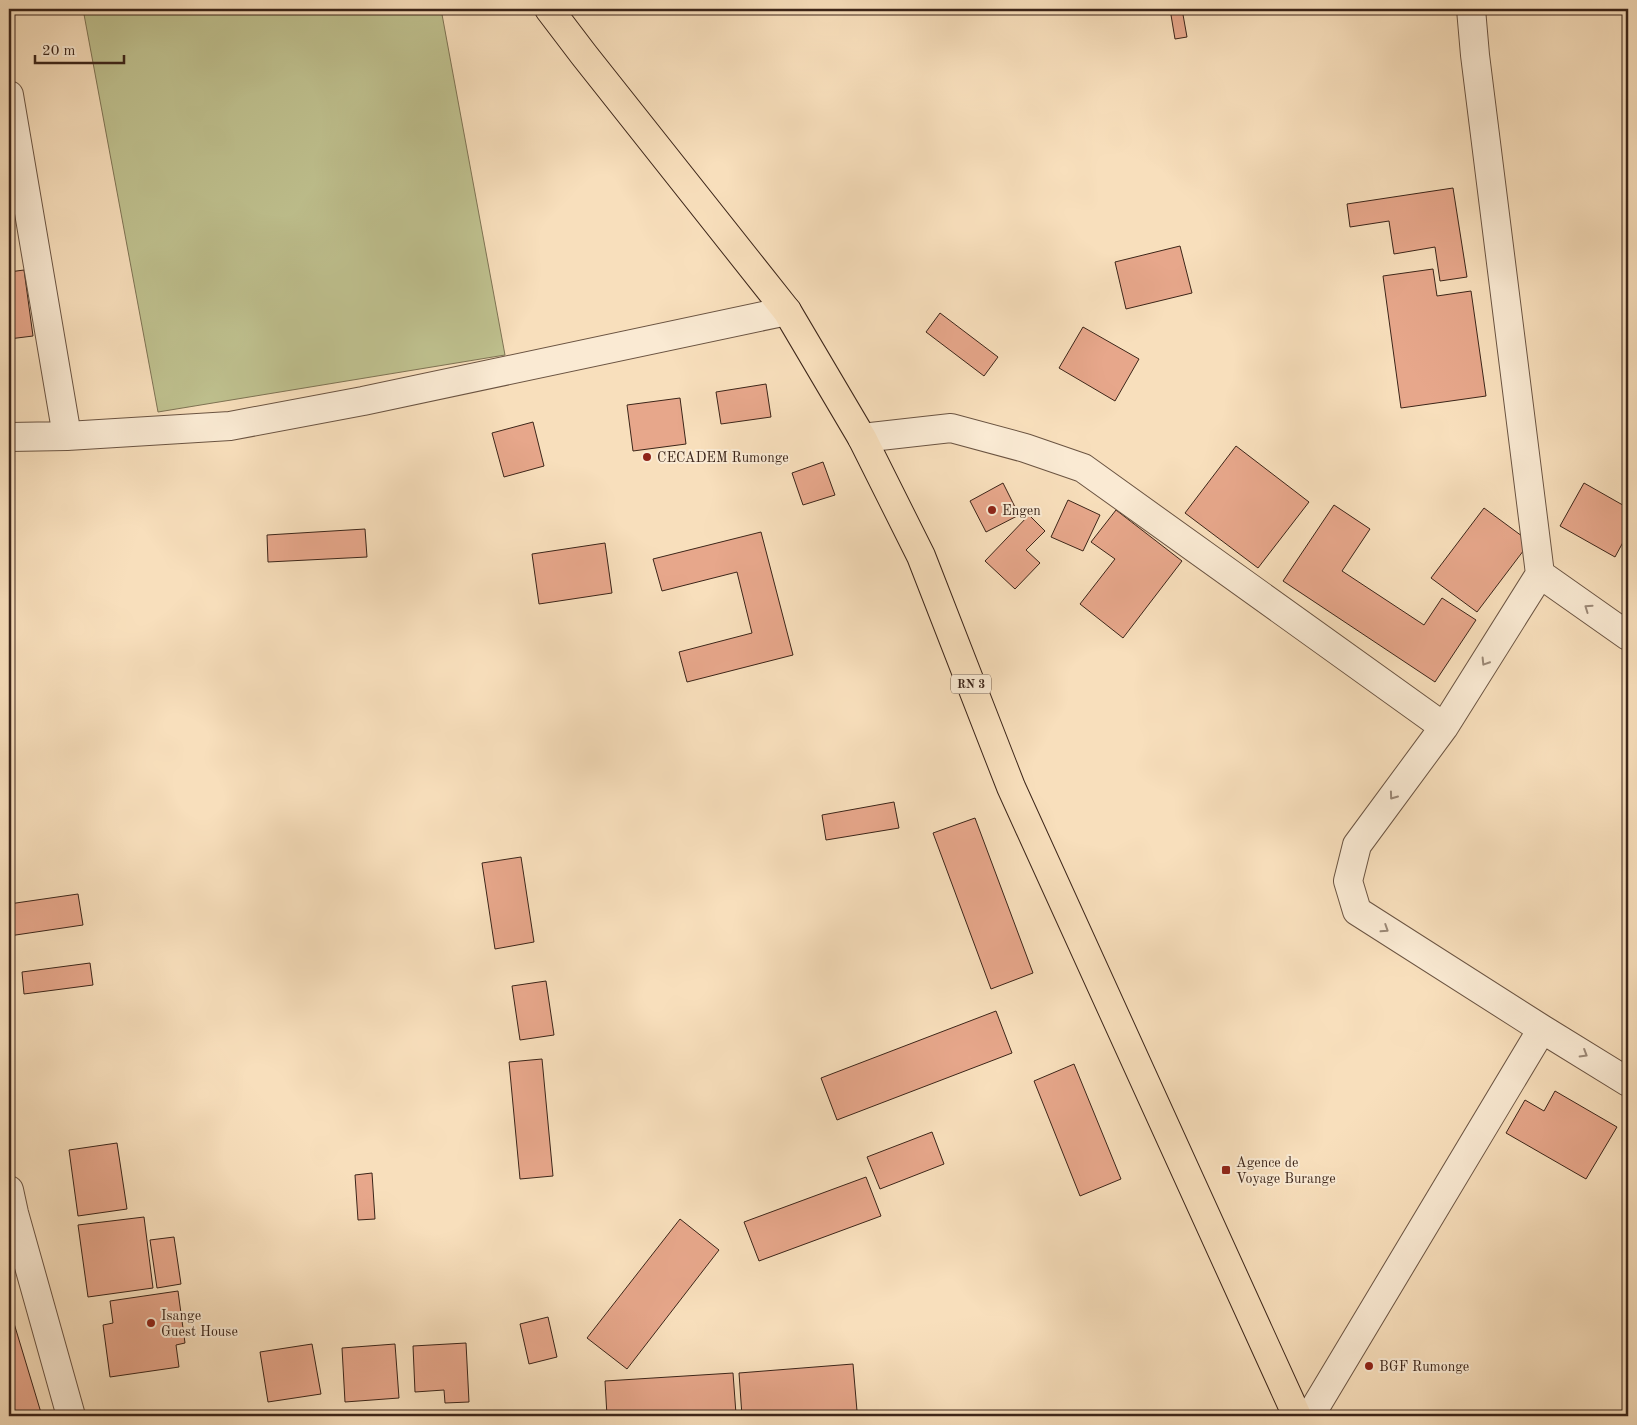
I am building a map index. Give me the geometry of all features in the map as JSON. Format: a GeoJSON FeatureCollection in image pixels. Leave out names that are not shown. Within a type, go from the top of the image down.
{"type":"FeatureCollection","features":[{"type":"Feature","properties":{"kind":"highway","name":"RN 3"},"geometry":{"type":"LineString","coordinates":[[549,9],[786,311],[862,438],[921,556],[1011,786],[1297,1416]]}},
{"type":"Feature","properties":{"kind":"street"},"geometry":{"type":"LineString","coordinates":[[1471,9],[1476,65],[1540,574],[1444,727],[1357,845],[1348,881],[1356,911],[1628,1082]]}},
{"type":"Feature","properties":{"kind":"street"},"geometry":{"type":"LineString","coordinates":[[9,95],[67,436]]}},
{"type":"Feature","properties":{"kind":"street"},"geometry":{"type":"LineString","coordinates":[[9,437],[67,436],[230,426],[786,311]]}},
{"type":"Feature","properties":{"kind":"street"},"geometry":{"type":"LineString","coordinates":[[862,438],[951,428],[1026,448],[1084,468],[1444,727]]}},
{"type":"Feature","properties":{"kind":"street"},"geometry":{"type":"LineString","coordinates":[[1540,574],[1628,636]]}},
{"type":"Feature","properties":{"kind":"street"},"geometry":{"type":"LineString","coordinates":[[1310,1416],[1542,1029]]}},
{"type":"Feature","properties":{"kind":"street"},"geometry":{"type":"LineString","coordinates":[[9,1190],[71,1416]]}},
{"type":"Feature","properties":{"kind":"green space"},"geometry":{"type":"Polygon","coordinates":[[[83,9],[441,9],[505,355],[158,412],[83,9]]]}},
{"type":"Feature","properties":{"kind":"building"},"geometry":{"type":"Polygon","coordinates":[[[1170,9],[1182,9],[1187,37],[1175,39],[1170,9]]]}},
{"type":"Feature","properties":{"kind":"building"},"geometry":{"type":"Polygon","coordinates":[[[1198,9],[1228,9],[1199,13],[1198,9]]]}},
{"type":"Feature","properties":{"kind":"building"},"geometry":{"type":"Polygon","coordinates":[[[1453,188],[1467,277],[1440,281],[1435,247],[1394,254],[1389,221],[1350,227],[1347,204],[1453,188]]]}},
{"type":"Feature","properties":{"kind":"building"},"geometry":{"type":"Polygon","coordinates":[[[1180,246],[1192,293],[1126,309],[1115,262],[1180,246]]]}},
{"type":"Feature","properties":{"kind":"building"},"geometry":{"type":"Polygon","coordinates":[[[1433,269],[1437,296],[1471,291],[1486,396],[1401,408],[1383,276],[1433,269]]]}},
{"type":"Feature","properties":{"kind":"building"},"geometry":{"type":"Polygon","coordinates":[[[24,270],[33,336],[9,339],[9,272],[24,270]]]}},
{"type":"Feature","properties":{"kind":"building"},"geometry":{"type":"Polygon","coordinates":[[[940,313],[998,357],[984,376],[926,332],[940,313]]]}},
{"type":"Feature","properties":{"kind":"building"},"geometry":{"type":"Polygon","coordinates":[[[1083,327],[1139,359],[1115,401],[1059,368],[1083,327]]]}},
{"type":"Feature","properties":{"kind":"building"},"geometry":{"type":"Polygon","coordinates":[[[766,384],[771,417],[721,424],[716,392],[766,384]]]}},
{"type":"Feature","properties":{"kind":"building"},"geometry":{"type":"Polygon","coordinates":[[[680,398],[686,444],[633,451],[627,405],[680,398]]]}},
{"type":"Feature","properties":{"kind":"building"},"geometry":{"type":"Polygon","coordinates":[[[533,422],[544,466],[504,477],[492,433],[533,422]]]}},
{"type":"Feature","properties":{"kind":"building"},"geometry":{"type":"Polygon","coordinates":[[[1236,446],[1309,502],[1258,568],[1185,513],[1236,446]]]}},
{"type":"Feature","properties":{"kind":"building"},"geometry":{"type":"Polygon","coordinates":[[[823,462],[835,495],[803,505],[792,473],[823,462]]]}},
{"type":"Feature","properties":{"kind":"building"},"geometry":{"type":"Polygon","coordinates":[[[1003,483],[1019,515],[986,532],[970,501],[1003,483]]]}},
{"type":"Feature","properties":{"kind":"building"},"geometry":{"type":"Polygon","coordinates":[[[1584,483],[1628,508],[1628,533],[1615,557],[1560,526],[1584,483]]]}},
{"type":"Feature","properties":{"kind":"building"},"geometry":{"type":"Polygon","coordinates":[[[1068,500],[1100,515],[1083,551],[1051,537],[1068,500]]]}},
{"type":"Feature","properties":{"kind":"building"},"geometry":{"type":"Polygon","coordinates":[[[1334,505],[1370,529],[1342,571],[1424,625],[1442,598],[1476,620],[1435,682],[1283,581],[1334,505]]]}},
{"type":"Feature","properties":{"kind":"building"},"geometry":{"type":"Polygon","coordinates":[[[1484,508],[1530,542],[1477,612],[1431,578],[1484,508]]]}},
{"type":"Feature","properties":{"kind":"building"},"geometry":{"type":"Polygon","coordinates":[[[1116,510],[1182,561],[1123,638],[1080,604],[1115,559],[1091,542],[1116,510]]]}},
{"type":"Feature","properties":{"kind":"building"},"geometry":{"type":"Polygon","coordinates":[[[1029,515],[1045,531],[1026,550],[1040,563],[1015,589],[985,561],[1029,515]]]}},
{"type":"Feature","properties":{"kind":"building"},"geometry":{"type":"Polygon","coordinates":[[[365,529],[367,557],[268,562],[267,535],[365,529]]]}},
{"type":"Feature","properties":{"kind":"building"},"geometry":{"type":"Polygon","coordinates":[[[761,532],[793,655],[687,682],[679,652],[752,633],[737,572],[662,591],[653,559],[761,532]]]}},
{"type":"Feature","properties":{"kind":"building"},"geometry":{"type":"Polygon","coordinates":[[[605,543],[612,593],[539,604],[532,554],[605,543]]]}},
{"type":"Feature","properties":{"kind":"building"},"geometry":{"type":"Polygon","coordinates":[[[894,802],[899,828],[826,840],[822,815],[894,802]]]}},
{"type":"Feature","properties":{"kind":"building"},"geometry":{"type":"Polygon","coordinates":[[[975,818],[1033,973],[991,989],[933,833],[975,818]]]}},
{"type":"Feature","properties":{"kind":"building"},"geometry":{"type":"Polygon","coordinates":[[[521,857],[534,942],[495,949],[482,863],[521,857]]]}},
{"type":"Feature","properties":{"kind":"building"},"geometry":{"type":"Polygon","coordinates":[[[78,894],[83,925],[9,936],[9,904],[78,894]]]}},
{"type":"Feature","properties":{"kind":"building"},"geometry":{"type":"Polygon","coordinates":[[[90,963],[93,985],[24,994],[22,972],[90,963]]]}},
{"type":"Feature","properties":{"kind":"building"},"geometry":{"type":"Polygon","coordinates":[[[546,981],[554,1035],[520,1040],[512,986],[546,981]]]}},
{"type":"Feature","properties":{"kind":"building"},"geometry":{"type":"Polygon","coordinates":[[[996,1011],[1012,1053],[837,1120],[821,1078],[996,1011]]]}},
{"type":"Feature","properties":{"kind":"building"},"geometry":{"type":"Polygon","coordinates":[[[542,1059],[553,1176],[520,1179],[509,1062],[542,1059]]]}},
{"type":"Feature","properties":{"kind":"building"},"geometry":{"type":"Polygon","coordinates":[[[1074,1064],[1121,1179],[1080,1196],[1034,1081],[1074,1064]]]}},
{"type":"Feature","properties":{"kind":"building"},"geometry":{"type":"Polygon","coordinates":[[[1555,1091],[1617,1127],[1586,1179],[1506,1133],[1525,1100],[1544,1111],[1555,1091]]]}},
{"type":"Feature","properties":{"kind":"building"},"geometry":{"type":"Polygon","coordinates":[[[932,1132],[944,1164],[880,1189],[867,1157],[932,1132]]]}},
{"type":"Feature","properties":{"kind":"building"},"geometry":{"type":"Polygon","coordinates":[[[117,1143],[127,1209],[78,1216],[69,1150],[117,1143]]]}},
{"type":"Feature","properties":{"kind":"building"},"geometry":{"type":"Polygon","coordinates":[[[372,1173],[375,1219],[358,1220],[355,1175],[372,1173]]]}},
{"type":"Feature","properties":{"kind":"building"},"geometry":{"type":"Polygon","coordinates":[[[866,1177],[881,1216],[759,1261],[744,1222],[866,1177]]]}},
{"type":"Feature","properties":{"kind":"building"},"geometry":{"type":"Polygon","coordinates":[[[144,1217],[153,1288],[88,1297],[78,1225],[144,1217]]]}},
{"type":"Feature","properties":{"kind":"building"},"geometry":{"type":"Polygon","coordinates":[[[680,1219],[719,1250],[627,1369],[587,1338],[680,1219]]]}},
{"type":"Feature","properties":{"kind":"building"},"geometry":{"type":"Polygon","coordinates":[[[174,1237],[181,1284],[157,1288],[150,1240],[174,1237]]]}},
{"type":"Feature","properties":{"kind":"building"},"geometry":{"type":"Polygon","coordinates":[[[178,1291],[185,1343],[176,1345],[179,1367],[110,1377],[103,1325],[113,1323],[110,1301],[178,1291]]]}},
{"type":"Feature","properties":{"kind":"building"},"geometry":{"type":"Polygon","coordinates":[[[548,1317],[557,1357],[529,1364],[520,1324],[548,1317]]]}},
{"type":"Feature","properties":{"kind":"building"},"geometry":{"type":"Polygon","coordinates":[[[13,1320],[42,1416],[9,1416],[9,1321],[13,1320]]]}},
{"type":"Feature","properties":{"kind":"building"},"geometry":{"type":"Polygon","coordinates":[[[466,1343],[469,1402],[445,1403],[444,1390],[415,1392],[413,1346],[466,1343]]]}},
{"type":"Feature","properties":{"kind":"building"},"geometry":{"type":"Polygon","coordinates":[[[312,1344],[321,1394],[268,1402],[260,1352],[312,1344]]]}},
{"type":"Feature","properties":{"kind":"building"},"geometry":{"type":"Polygon","coordinates":[[[395,1344],[399,1398],[345,1402],[342,1348],[395,1344]]]}},
{"type":"Feature","properties":{"kind":"building"},"geometry":{"type":"Polygon","coordinates":[[[853,1364],[857,1411],[788,1416],[742,1416],[739,1373],[853,1364]]]}},
{"type":"Feature","properties":{"kind":"building"},"geometry":{"type":"Polygon","coordinates":[[[733,1373],[736,1414],[607,1416],[605,1381],[733,1373]]]}},
{"type":"Feature","properties":{"kind":"place","name":"CECADEM Rumonge"},"geometry":{"type":"Point","coordinates":[647,457]}},
{"type":"Feature","properties":{"kind":"place","name":"Engen"},"geometry":{"type":"Point","coordinates":[992,510]}},
{"type":"Feature","properties":{"kind":"place","name":"Agence de Voyage Burange"},"geometry":{"type":"Point","coordinates":[1226,1170]}},
{"type":"Feature","properties":{"kind":"place","name":"Isange Guest House"},"geometry":{"type":"Point","coordinates":[151,1323]}},
{"type":"Feature","properties":{"kind":"place","name":"BGF Rumonge"},"geometry":{"type":"Point","coordinates":[1369,1366]}}]}
